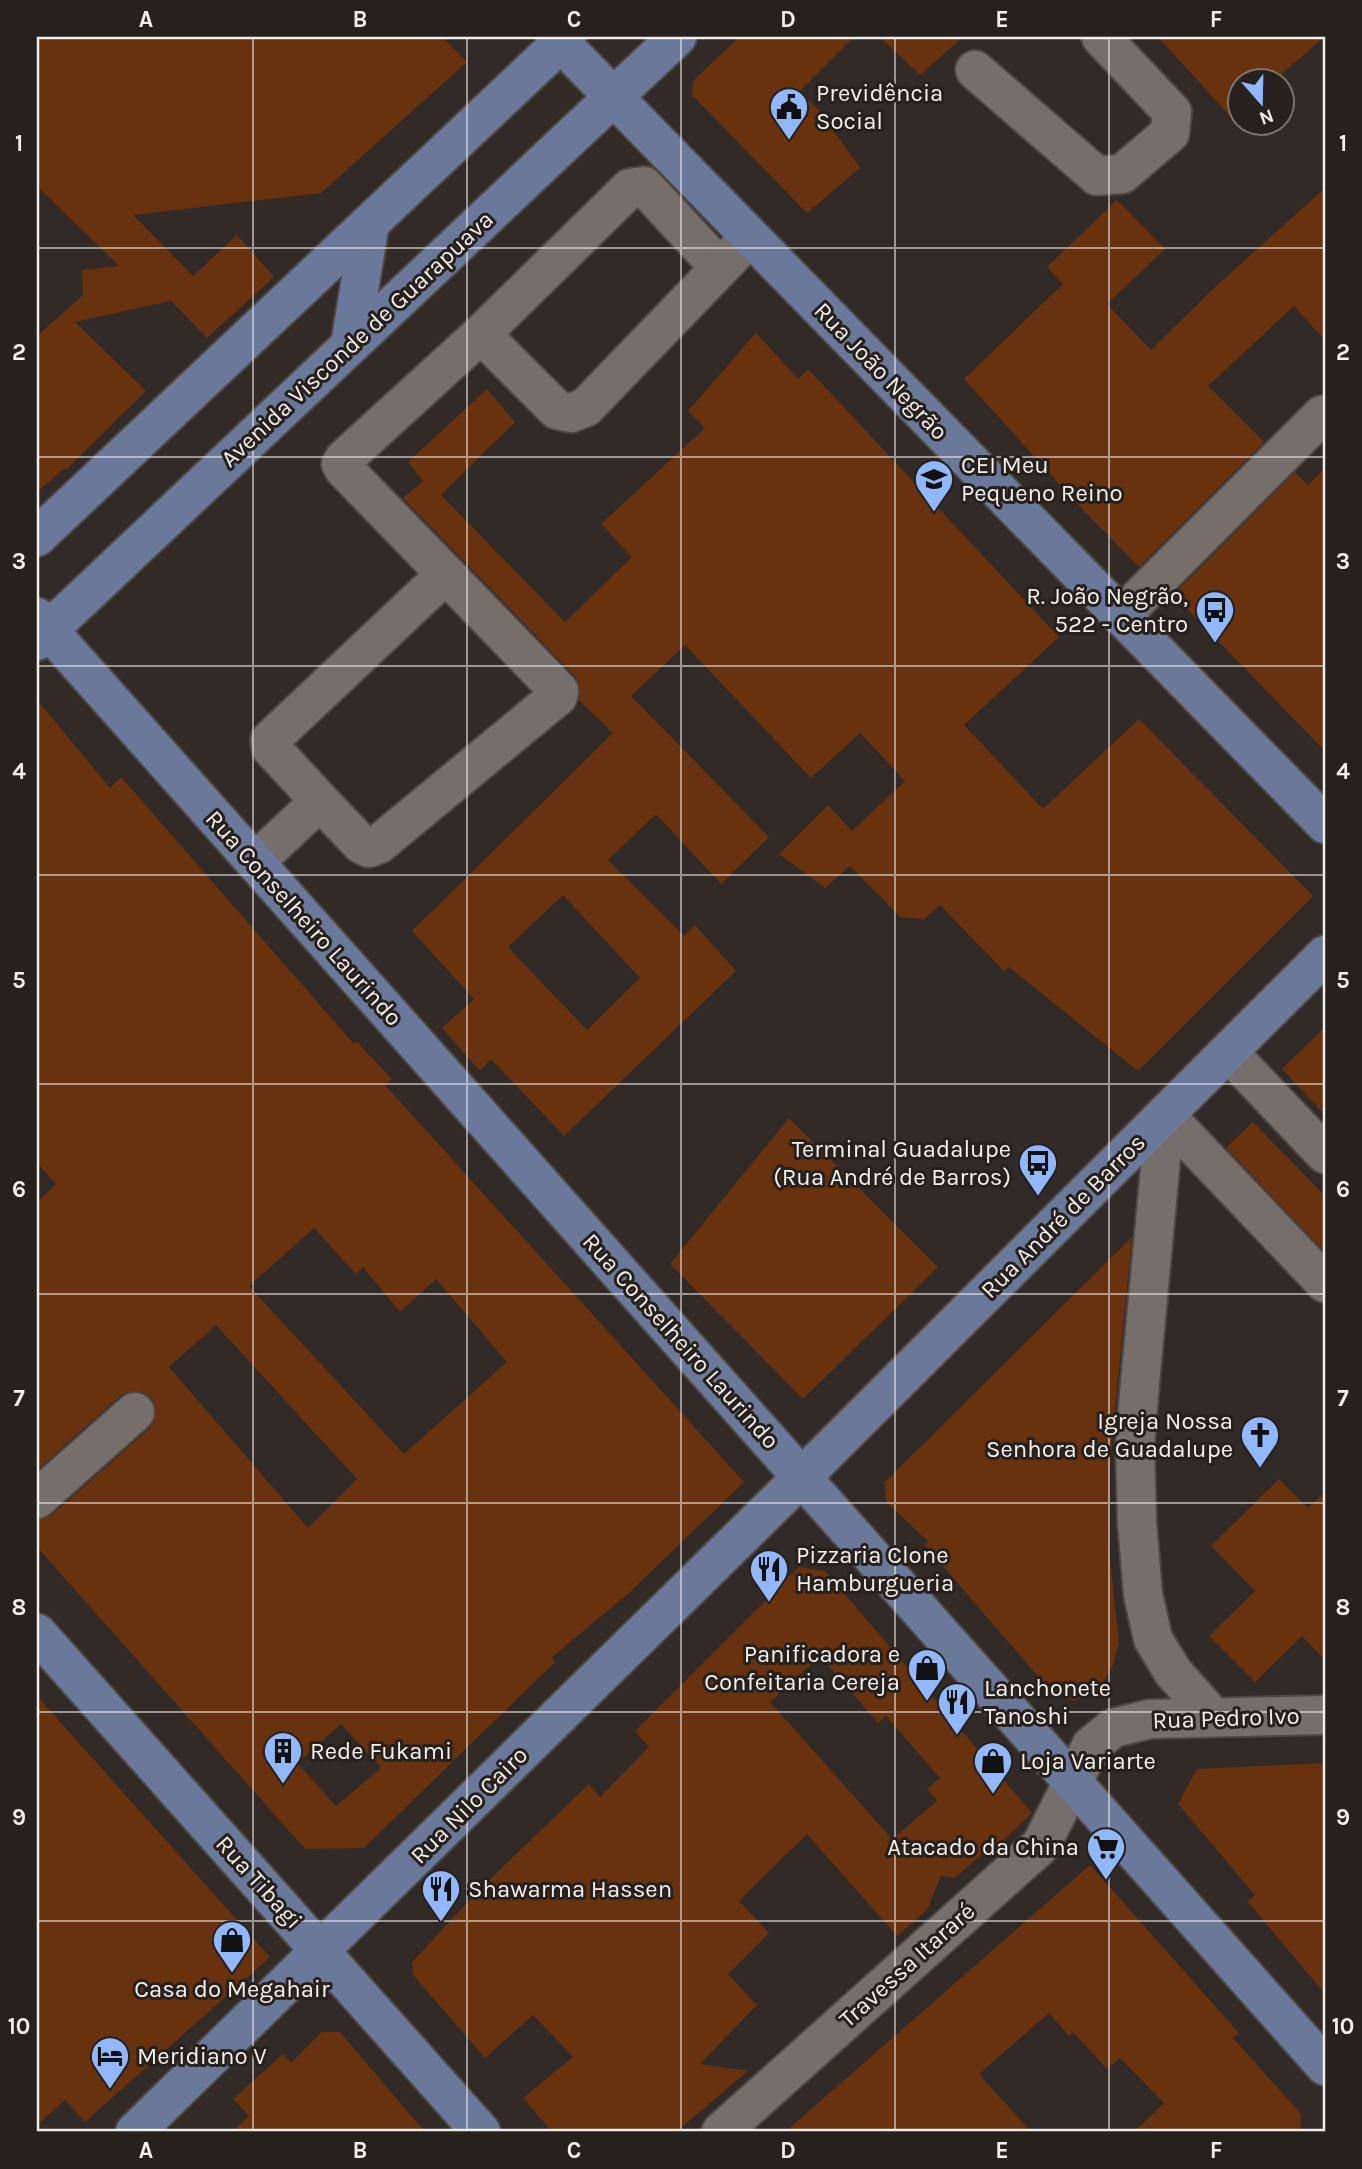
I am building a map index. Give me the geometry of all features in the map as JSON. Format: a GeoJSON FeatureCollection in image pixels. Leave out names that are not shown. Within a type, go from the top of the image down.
{"type":"FeatureCollection","features":[{"type":"Feature","properties":{"kind":"main road","name":"Avenida Visconde de Guarapuava"},"geometry":{"type":"LineString","coordinates":[[41,629],[350,345],[677,37]]}},
{"type":"Feature","properties":{"kind":"main road","name":"Rua João Negrão"},"geometry":{"type":"LineString","coordinates":[[561,39],[750,237],[1325,824]]}},
{"type":"Feature","properties":{"kind":"main road"},"geometry":{"type":"LineString","coordinates":[[37,537],[561,39]]}},
{"type":"Feature","properties":{"kind":"main road"},"geometry":{"type":"LineString","coordinates":[[350,345],[370,223]]}},
{"type":"Feature","properties":{"kind":"main road","name":"Rua Conselheiro Laurindo"},"geometry":{"type":"LineString","coordinates":[[41,629],[255,862],[1325,2066]]}},
{"type":"Feature","properties":{"kind":"main road","name":"Rua André de Barros"},"geometry":{"type":"LineString","coordinates":[[802,1477],[1325,955]]}},
{"type":"Feature","properties":{"kind":"main road","name":"Rua Nilo Cairo"},"geometry":{"type":"LineString","coordinates":[[135,2132],[802,1477]]}},
{"type":"Feature","properties":{"kind":"main road","name":"Rua Tibagi"},"geometry":{"type":"LineString","coordinates":[[37,1633],[481,2132]]}},
{"type":"Feature","properties":{"kind":"street"},"geometry":{"type":"LineString","coordinates":[[975,70],[1097,176],[1122,174],[1170,133],[1172,112],[1101,37]]}},
{"type":"Feature","properties":{"kind":"street"},"geometry":{"type":"LineString","coordinates":[[446,574],[270,740],[271,748],[320,802],[361,844],[369,848],[379,844],[558,696],[556,686],[341,464],[481,334],[630,188],[638,184],[644,186],[720,268]]}},
{"type":"Feature","properties":{"kind":"street"},"geometry":{"type":"LineString","coordinates":[[481,334],[557,410],[571,413],[586,407],[750,237]]}},
{"type":"Feature","properties":{"kind":"street"},"geometry":{"type":"LineString","coordinates":[[1121,616],[1322,415]]}},
{"type":"Feature","properties":{"kind":"street"},"geometry":{"type":"LineString","coordinates":[[255,862],[320,802]]}},
{"type":"Feature","properties":{"kind":"street"},"geometry":{"type":"LineString","coordinates":[[1227,1052],[1325,1154]]}},
{"type":"Feature","properties":{"kind":"street"},"geometry":{"type":"LineString","coordinates":[[1164,1115],[1325,1283]]}},
{"type":"Feature","properties":{"kind":"street"},"geometry":{"type":"LineString","coordinates":[[1164,1115],[1135,1446],[1137,1522],[1143,1594],[1153,1639],[1172,1672],[1213,1717]]}},
{"type":"Feature","properties":{"kind":"street"},"geometry":{"type":"LineString","coordinates":[[37,1499],[135,1412]]}},
{"type":"Feature","properties":{"kind":"street","name":"Rua Pedro Ivo"},"geometry":{"type":"LineString","coordinates":[[1072,1782],[1091,1746],[1113,1728],[1150,1719],[1325,1715]]}},
{"type":"Feature","properties":{"kind":"street","name":"Travessa Itararé"},"geometry":{"type":"LineString","coordinates":[[721,2132],[1041,1845],[1072,1782]]}},
{"type":"Feature","properties":{"kind":"building"},"geometry":{"type":"Polygon","coordinates":[[[37,37],[442,37],[467,62],[321,193],[133,215],[193,276],[237,235],[274,277],[207,338],[171,301],[75,322],[146,391],[66,470],[65,468],[37,492],[37,336],[83,295],[82,270],[119,266],[37,186],[37,37]]]}},
{"type":"Feature","properties":{"kind":"building","name":"Previdência Social"},"geometry":{"type":"Polygon","coordinates":[[[739,37],[854,37],[800,91],[821,113],[860,168],[807,213],[692,95],[693,81],[739,37]]]}},
{"type":"Feature","properties":{"kind":"building","name":"Previdência Social"},"geometry":{"type":"Polygon","coordinates":[[[880,37],[963,37],[920,75],[880,37]]]}},
{"type":"Feature","properties":{"kind":"building"},"geometry":{"type":"Polygon","coordinates":[[[1158,37],[1325,37],[1291,66],[1226,66],[1226,112],[1158,37]]]}},
{"type":"Feature","properties":{"kind":"building"},"geometry":{"type":"Polygon","coordinates":[[[1325,188],[1325,340],[1294,306],[1208,386],[1264,442],[1139,567],[1081,508],[964,379],[1063,284],[1047,267],[1117,200],[1165,249],[1107,304],[1151,350],[1215,287],[1325,188]]]}},
{"type":"Feature","properties":{"kind":"building"},"geometry":{"type":"Polygon","coordinates":[[[756,333],[798,379],[808,369],[1059,637],[964,725],[1043,809],[1139,719],[1313,896],[1138,1071],[1009,967],[1004,971],[940,905],[924,919],[900,917],[850,866],[825,888],[779,854],[828,805],[852,831],[905,781],[860,733],[811,778],[685,645],[631,696],[769,837],[721,884],[656,814],[608,860],[684,936],[695,925],[736,971],[564,1136],[491,1059],[480,1071],[442,1028],[474,999],[412,931],[613,733],[579,700],[580,685],[575,676],[403,498],[423,481],[408,462],[487,389],[515,422],[441,495],[565,622],[632,557],[601,524],[705,428],[688,411],[756,333]],[[563,895],[508,947],[587,1030],[640,978],[563,895]]]}},
{"type":"Feature","properties":{"kind":"building"},"geometry":{"type":"Polygon","coordinates":[[[1325,468],[1325,751],[1173,595],[1295,472],[1308,485],[1325,468]]]}},
{"type":"Feature","properties":{"kind":"building"},"geometry":{"type":"Polygon","coordinates":[[[37,700],[110,788],[121,777],[354,1044],[357,1042],[392,1079],[385,1085],[744,1482],[629,1593],[551,1658],[555,1662],[364,1848],[305,1849],[37,1547],[37,1520],[52,1515],[150,1428],[155,1420],[156,1408],[152,1398],[143,1392],[131,1391],[121,1395],[37,1470],[37,1202],[56,1184],[37,1163],[37,700]],[[314,1228],[249,1286],[404,1454],[507,1362],[436,1279],[400,1312],[363,1267],[356,1274],[314,1228]],[[216,1325],[169,1367],[308,1528],[357,1479],[216,1325]],[[341,1724],[297,1763],[336,1806],[381,1768],[341,1724]]]}},
{"type":"Feature","properties":{"kind":"building"},"geometry":{"type":"Polygon","coordinates":[[[1325,1027],[1325,1115],[1282,1069],[1325,1027]]]}},
{"type":"Feature","properties":{"kind":"building"},"geometry":{"type":"Polygon","coordinates":[[[789,1118],[938,1267],[803,1399],[670,1264],[789,1118]]]}},
{"type":"Feature","properties":{"kind":"building"},"geometry":{"type":"Polygon","coordinates":[[[1253,1122],[1325,1196],[1325,1252],[1226,1148],[1253,1122]]]}},
{"type":"Feature","properties":{"kind":"building"},"geometry":{"type":"Polygon","coordinates":[[[1132,1237],[1110,1460],[1109,1550],[1119,1643],[1113,1665],[1103,1683],[1075,1701],[1061,1697],[1048,1688],[924,1544],[929,1542],[886,1502],[884,1483],[1132,1237]]]}},
{"type":"Feature","properties":{"kind":"building"},"geometry":{"type":"Polygon","coordinates":[[[1279,1479],[1308,1508],[1325,1492],[1325,1660],[1302,1636],[1255,1682],[1209,1636],[1255,1591],[1211,1546],[1279,1479]]]}},
{"type":"Feature","properties":{"kind":"building"},"geometry":{"type":"Polygon","coordinates":[[[799,1567],[825,1571],[1032,1813],[986,1857],[982,1854],[955,1878],[941,1876],[927,1910],[897,1936],[807,1834],[739,1901],[769,1933],[728,1974],[757,2005],[700,2064],[748,2071],[676,2132],[552,2132],[523,2098],[573,2057],[533,2015],[485,2058],[413,1975],[412,1962],[481,1888],[589,1784],[600,1797],[649,1747],[635,1731],[799,1567]],[[820,1656],[770,1702],[892,1839],[937,1801],[927,1789],[940,1778],[886,1716],[878,1723],[820,1656]]]}},
{"type":"Feature","properties":{"kind":"building"},"geometry":{"type":"Polygon","coordinates":[[[37,1696],[270,1957],[85,2122],[65,2100],[37,2125],[37,1696]]]}},
{"type":"Feature","properties":{"kind":"building"},"geometry":{"type":"Polygon","coordinates":[[[1325,1763],[1325,1994],[1247,1901],[1255,1895],[1178,1804],[1197,1769],[1325,1763]]]}},
{"type":"Feature","properties":{"kind":"building"},"geometry":{"type":"Polygon","coordinates":[[[1090,1865],[1239,2033],[1233,2038],[1301,2114],[1300,2132],[1134,2132],[1164,2103],[1120,2058],[1107,2069],[1073,2032],[1069,2036],[1049,2013],[979,2074],[1031,2132],[785,2132],[1090,1865]]]}},
{"type":"Feature","properties":{"kind":"building"},"geometry":{"type":"Polygon","coordinates":[[[322,2032],[340,2032],[425,2132],[232,2132],[249,2116],[233,2099],[283,2054],[291,2063],[322,2032]]]}},
{"type":"Feature","properties":{"kind":"place","name":"Previdência Social"},"geometry":{"type":"Point","coordinates":[789,141]}},
{"type":"Feature","properties":{"kind":"place","name":"CEI Meu Pequeno Reino"},"geometry":{"type":"Point","coordinates":[934,513]}},
{"type":"Feature","properties":{"kind":"place","name":"R. João Negrão, 522 - Centro"},"geometry":{"type":"Point","coordinates":[1215,644]}},
{"type":"Feature","properties":{"kind":"place","name":"Terminal Guadalupe (Rua André de Barros)"},"geometry":{"type":"Point","coordinates":[1038,1197]}},
{"type":"Feature","properties":{"kind":"place","name":"Igreja Nossa Senhora de Guadalupe"},"geometry":{"type":"Point","coordinates":[1260,1469]}},
{"type":"Feature","properties":{"kind":"place","name":"Pizzaria Clone Hamburgueria"},"geometry":{"type":"Point","coordinates":[769,1603]}},
{"type":"Feature","properties":{"kind":"place","name":"Panificadora e Confeitaria Cereja"},"geometry":{"type":"Point","coordinates":[927,1702]}},
{"type":"Feature","properties":{"kind":"place","name":"Lanchonete Tanoshi"},"geometry":{"type":"Point","coordinates":[957,1736]}},
{"type":"Feature","properties":{"kind":"place","name":"Rede Fukami"},"geometry":{"type":"Point","coordinates":[283,1785]}},
{"type":"Feature","properties":{"kind":"place","name":"Loja Variarte"},"geometry":{"type":"Point","coordinates":[993,1795]}},
{"type":"Feature","properties":{"kind":"place","name":"Atacado da China"},"geometry":{"type":"Point","coordinates":[1106,1881]}},
{"type":"Feature","properties":{"kind":"place","name":"Shawarma Hassen"},"geometry":{"type":"Point","coordinates":[441,1923]}},
{"type":"Feature","properties":{"kind":"place","name":"Casa do Megahair"},"geometry":{"type":"Point","coordinates":[232,1974]}},
{"type":"Feature","properties":{"kind":"place","name":"Meridiano V"},"geometry":{"type":"Point","coordinates":[110,2090]}}]}
